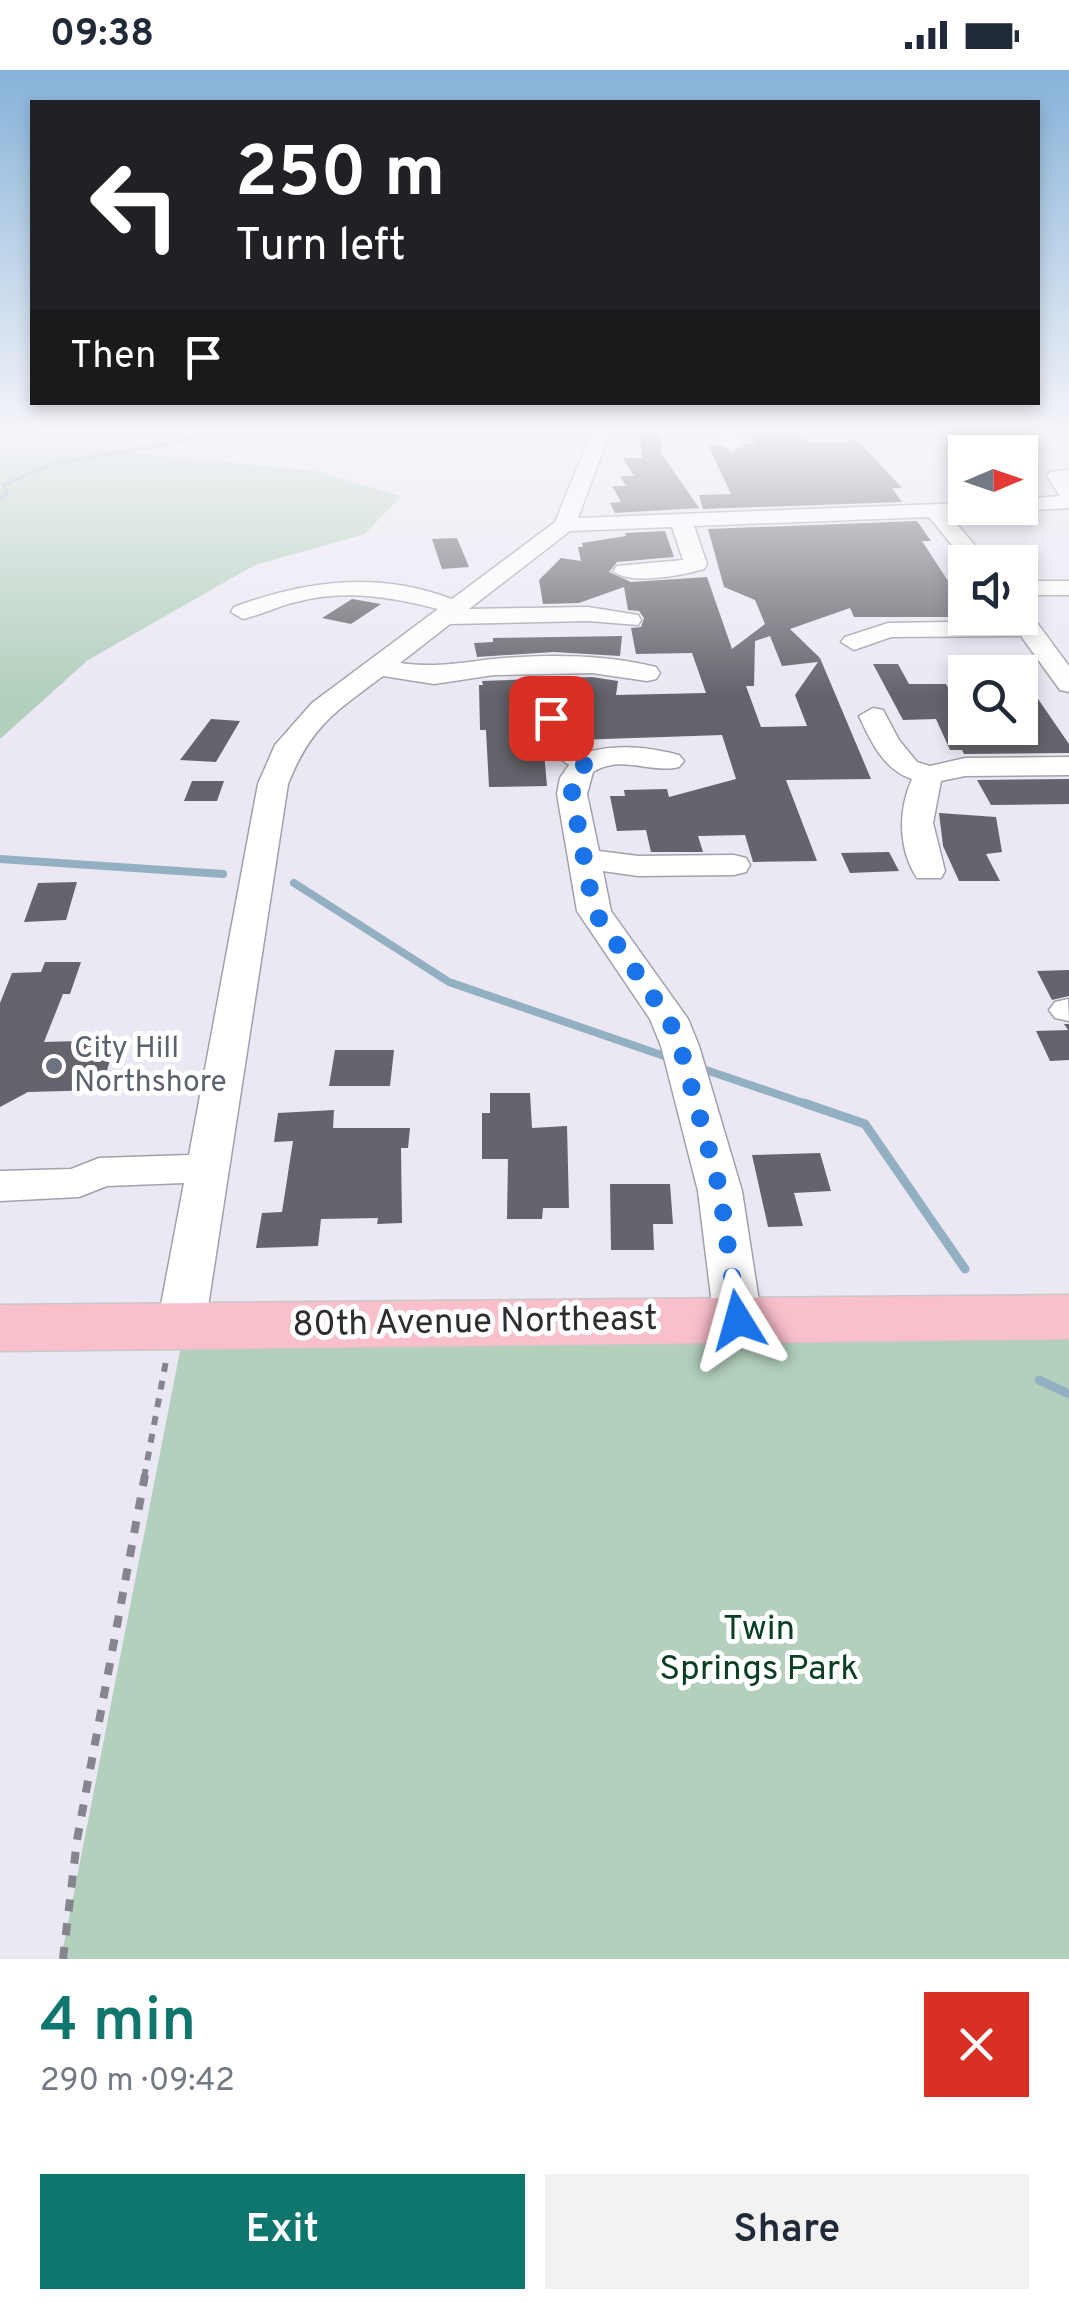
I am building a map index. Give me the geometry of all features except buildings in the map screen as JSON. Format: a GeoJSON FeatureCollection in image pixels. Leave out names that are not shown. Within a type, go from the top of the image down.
{"type":"FeatureCollection","features":[{"type":"Feature","properties":{"kind":"main road","name":"80th Avenue Northeast"},"geometry":{"type":"LineString","coordinates":[[0,1328],[1069,1318]]}},
{"type":"Feature","properties":{"kind":"street"},"geometry":{"type":"LineString","coordinates":[[182,1326],[272,784],[289,745],[322,710],[565,525],[568,517]]}},
{"type":"Feature","properties":{"kind":"street"},"geometry":{"type":"LineString","coordinates":[[565,525],[754,517]]}},
{"type":"Feature","properties":{"kind":"street"},"geometry":{"type":"LineString","coordinates":[[942,517],[964,545]]}},
{"type":"Feature","properties":{"kind":"street"},"geometry":{"type":"LineString","coordinates":[[624,571],[678,570],[696,564],[681,520]]}},
{"type":"Feature","properties":{"kind":"street"},"geometry":{"type":"LineString","coordinates":[[243,612],[310,588],[384,591],[442,615],[588,614],[629,620]]}},
{"type":"Feature","properties":{"kind":"street"},"geometry":{"type":"LineString","coordinates":[[1038,588],[1069,588]]}},
{"type":"Feature","properties":{"kind":"street"},"geometry":{"type":"LineString","coordinates":[[854,642],[888,630],[948,626]]}},
{"type":"Feature","properties":{"kind":"street"},"geometry":{"type":"LineString","coordinates":[[1033,635],[1069,684]]}},
{"type":"Feature","properties":{"kind":"street"},"geometry":{"type":"LineString","coordinates":[[377,667],[434,676],[494,667],[592,665],[647,673]]}},
{"type":"Feature","properties":{"kind":"street"},"geometry":{"type":"LineString","coordinates":[[873,716],[886,743],[907,768],[929,775],[965,767],[1069,766]]}},
{"type":"Feature","properties":{"kind":"street"},"geometry":{"type":"LineString","coordinates":[[551,718],[559,748],[586,763]]}},
{"type":"Feature","properties":{"kind":"street"},"geometry":{"type":"LineString","coordinates":[[668,761],[612,756],[586,763],[572,776],[594,911],[669,1020],[680,1046],[720,1190],[738,1320]]}},
{"type":"Feature","properties":{"kind":"street"},"geometry":{"type":"LineString","coordinates":[[929,775],[918,797],[914,818],[929,870]]}},
{"type":"Feature","properties":{"kind":"street"},"geometry":{"type":"LineString","coordinates":[[584,859],[638,866],[734,865]]}},
{"type":"Feature","properties":{"kind":"street"},"geometry":{"type":"LineString","coordinates":[[0,1186],[79,1183],[99,1172],[208,1168]]}},
{"type":"Feature","properties":{"kind":"path"},"geometry":{"type":"LineString","coordinates":[[63,1959],[77,1840],[158,1396],[165,1362],[182,1326]]}},
{"type":"Feature","properties":{"kind":"green space"},"geometry":{"type":"Polygon","coordinates":[[[0,517],[381,517],[365,534],[255,565],[88,660],[0,739],[0,517]]]}},
{"type":"Feature","properties":{"kind":"green space","name":"Twin Springs Park"},"geometry":{"type":"Polygon","coordinates":[[[1069,1339],[1069,1959],[61,1959],[181,1346],[1069,1339]]]}},
{"type":"Feature","properties":{"kind":"waterway"},"geometry":{"type":"LineString","coordinates":[[0,859],[223,874]]}},
{"type":"Feature","properties":{"kind":"waterway"},"geometry":{"type":"LineString","coordinates":[[294,883],[449,982],[673,1059]]}},
{"type":"Feature","properties":{"kind":"waterway"},"geometry":{"type":"LineString","coordinates":[[700,1068],[812,1106]]}},
{"type":"Feature","properties":{"kind":"waterway"},"geometry":{"type":"LineString","coordinates":[[804,1103],[865,1124],[965,1269]]}},
{"type":"Feature","properties":{"kind":"waterway"},"geometry":{"type":"LineString","coordinates":[[1039,1380],[1069,1394]]}},
{"type":"Feature","properties":{"kind":"place","name":"City Hill Northshore"},"geometry":{"type":"Point","coordinates":[54,1066]}},
{"type":"Feature","properties":{"kind":"route"},"geometry":{"type":"LineString","coordinates":[[551,718],[559,748],[586,763],[572,776],[572,794],[594,911],[669,1020],[680,1046],[720,1190],[738,1320]]}}]}
